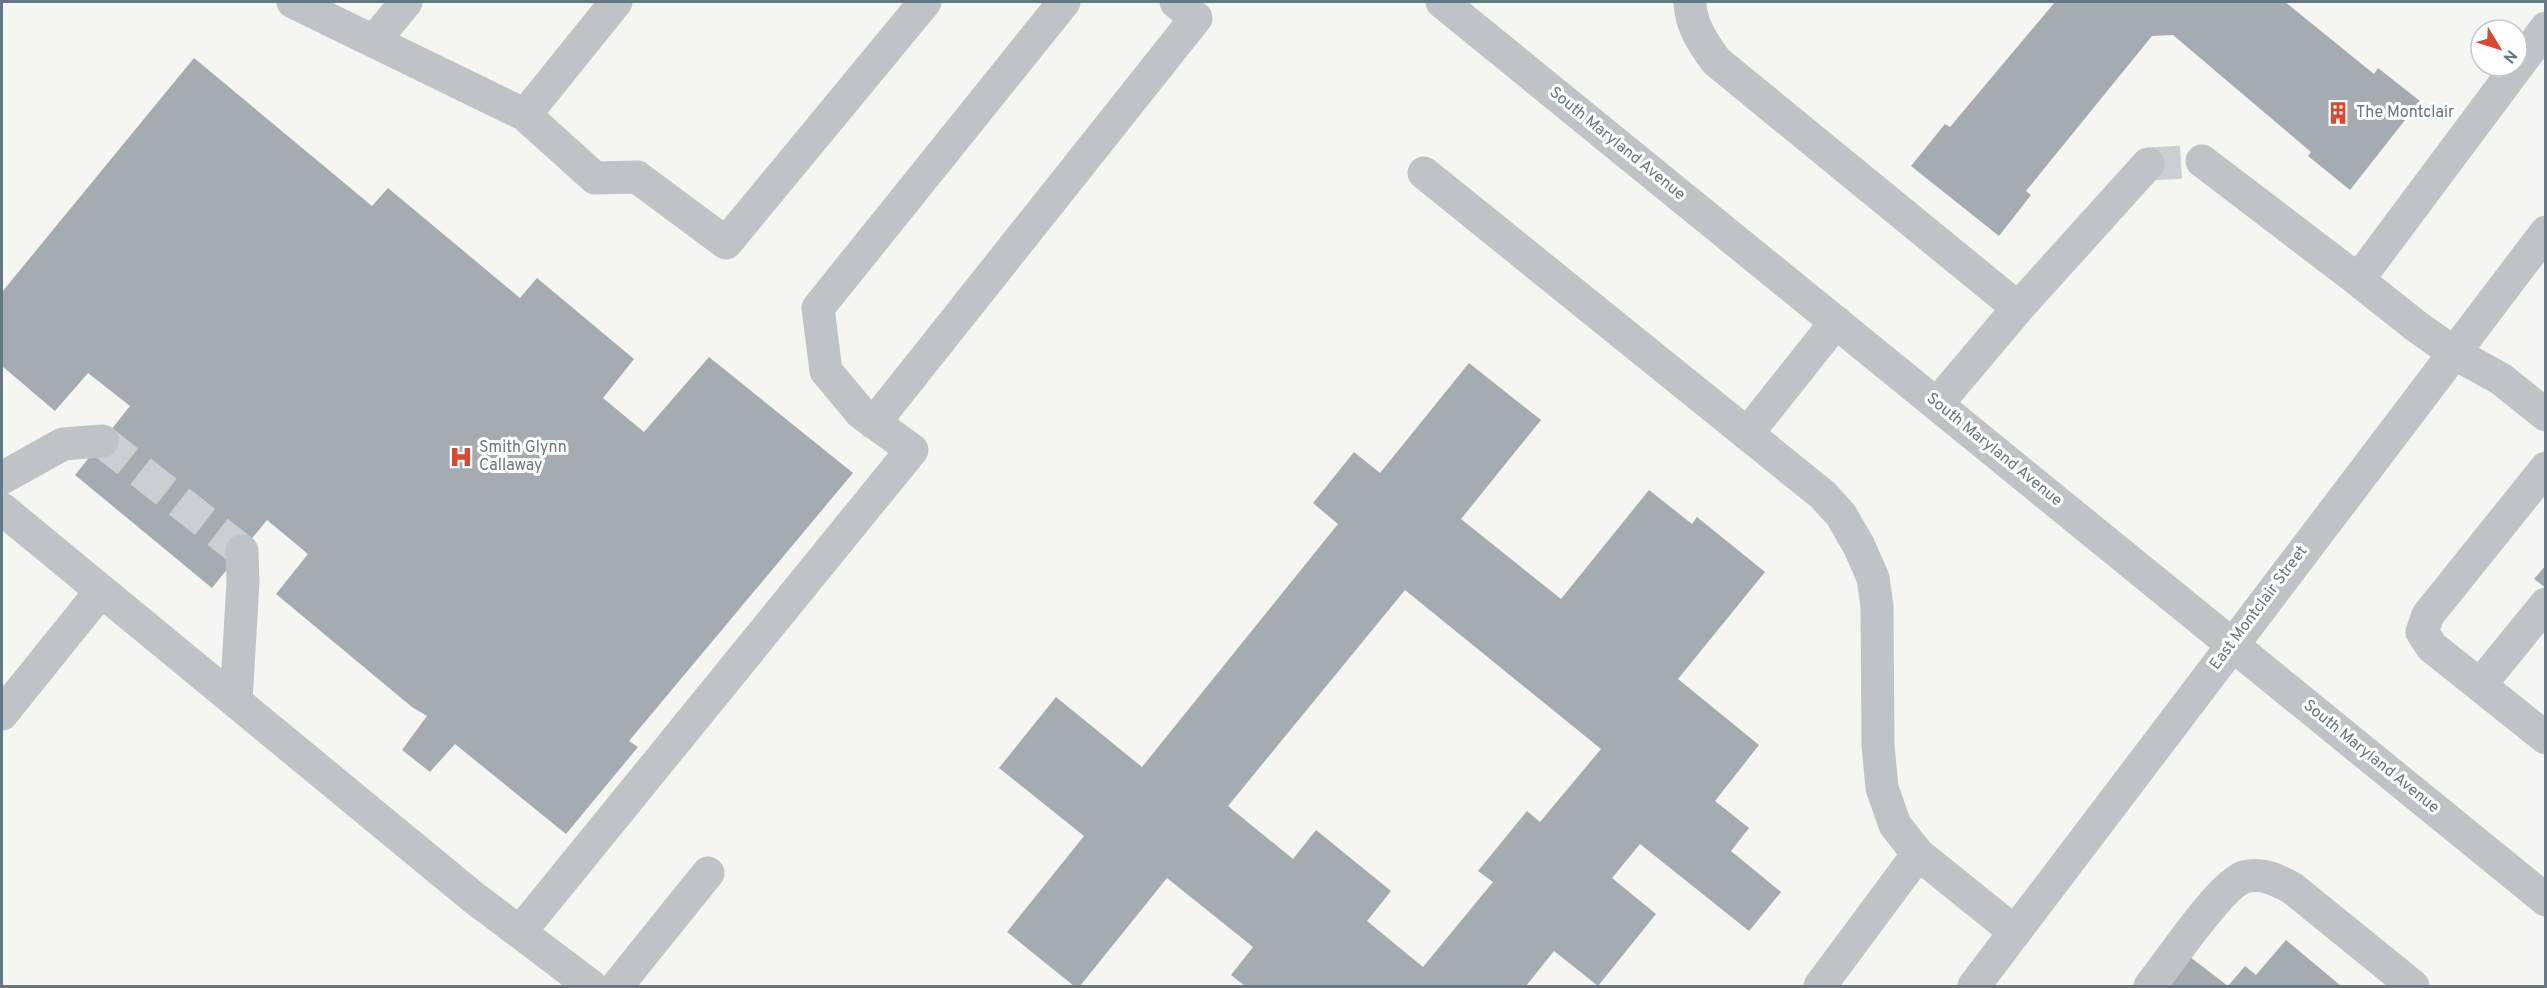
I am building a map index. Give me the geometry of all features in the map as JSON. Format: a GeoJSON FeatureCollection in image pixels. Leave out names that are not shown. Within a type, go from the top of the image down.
{"type":"FeatureCollection","features":[{"type":"Feature","properties":{"kind":"street"},"geometry":{"type":"LineString","coordinates":[[293,2],[525,115],[595,178],[637,177],[726,243],[925,2]]}},
{"type":"Feature","properties":{"kind":"street"},"geometry":{"type":"LineString","coordinates":[[374,41],[406,2]]}},
{"type":"Feature","properties":{"kind":"street"},"geometry":{"type":"LineString","coordinates":[[525,115],[616,2]]}},
{"type":"Feature","properties":{"kind":"street"},"geometry":{"type":"LineString","coordinates":[[520,932],[912,450],[861,413],[826,371],[818,308],[1064,2]]}},
{"type":"Feature","properties":{"kind":"street"},"geometry":{"type":"LineString","coordinates":[[874,423],[1196,18],[1176,2]]}},
{"type":"Feature","properties":{"kind":"street","name":"South Maryland Avenue"},"geometry":{"type":"LineString","coordinates":[[1442,2],[2546,900]]}},
{"type":"Feature","properties":{"kind":"street"},"geometry":{"type":"LineString","coordinates":[[1690,2],[1690,9],[1700,39],[1716,61],[2018,308]]}},
{"type":"Feature","properties":{"kind":"street"},"geometry":{"type":"LineString","coordinates":[[2358,280],[2546,28]]}},
{"type":"Feature","properties":{"kind":"street"},"geometry":{"type":"LineString","coordinates":[[2202,160],[2454,353],[2500,379],[2546,415]]}},
{"type":"Feature","properties":{"kind":"street"},"geometry":{"type":"LineString","coordinates":[[1937,404],[2018,308],[2148,164]]}},
{"type":"Feature","properties":{"kind":"street"},"geometry":{"type":"LineString","coordinates":[[1424,173],[1823,495],[1841,515],[1859,546],[1873,579],[1877,606],[1878,745],[1882,788],[1895,825],[1918,854],[2015,932]]}},
{"type":"Feature","properties":{"kind":"street","name":"East Montclair Street"},"geometry":{"type":"LineString","coordinates":[[1974,987],[2546,232]]}},
{"type":"Feature","properties":{"kind":"street"},"geometry":{"type":"LineString","coordinates":[[1747,434],[1836,322]]}},
{"type":"Feature","properties":{"kind":"street"},"geometry":{"type":"LineString","coordinates":[[2,478],[63,444],[102,441]]}},
{"type":"Feature","properties":{"kind":"street"},"geometry":{"type":"LineString","coordinates":[[2546,468],[2428,615],[2422,632],[2432,646],[2546,738]]}},
{"type":"Feature","properties":{"kind":"street"},"geometry":{"type":"LineString","coordinates":[[2,509],[473,897],[591,987]]}},
{"type":"Feature","properties":{"kind":"street"},"geometry":{"type":"LineString","coordinates":[[236,701],[243,582],[242,551]]}},
{"type":"Feature","properties":{"kind":"street"},"geometry":{"type":"LineString","coordinates":[[2,714],[101,591]]}},
{"type":"Feature","properties":{"kind":"street"},"geometry":{"type":"LineString","coordinates":[[2480,685],[2546,604]]}},
{"type":"Feature","properties":{"kind":"street"},"geometry":{"type":"LineString","coordinates":[[1820,987],[1918,854]]}},
{"type":"Feature","properties":{"kind":"street"},"geometry":{"type":"LineString","coordinates":[[617,987],[708,873]]}},
{"type":"Feature","properties":{"kind":"street"},"geometry":{"type":"LineString","coordinates":[[2150,987],[2224,891],[2243,878],[2260,875],[2276,879],[2292,888],[2413,987]]}},
{"type":"Feature","properties":{"kind":"building","name":"The Montclair"},"geometry":{"type":"Polygon","coordinates":[[[2055,2],[2285,2],[2374,74],[2378,68],[2420,101],[2350,190],[2308,156],[2311,152],[2173,35],[2152,36],[2026,191],[2031,195],[1999,236],[1911,166],[1945,124],[1950,127],[2055,2]]]}},
{"type":"Feature","properties":{"kind":"building","name":"Smith Glynn Callaway"},"geometry":{"type":"Polygon","coordinates":[[[194,58],[372,206],[388,188],[520,298],[537,278],[634,359],[603,398],[644,432],[709,357],[853,473],[629,741],[638,747],[566,834],[455,744],[430,772],[402,750],[427,716],[412,707],[276,594],[308,554],[267,520],[212,588],[75,475],[130,406],[88,373],[55,411],[2,366],[2,292],[194,58]]]}},
{"type":"Feature","properties":{"kind":"building"},"geometry":{"type":"Polygon","coordinates":[[[1469,363],[1541,420],[1461,519],[1561,599],[1649,490],[1692,524],[1697,517],[1765,572],[1678,679],[1759,745],[1715,801],[1749,828],[1731,851],[1781,892],[1749,931],[1640,844],[1612,878],[1656,914],[1598,986],[1554,951],[1526,986],[1245,986],[1231,975],[1253,947],[1167,878],[1080,986],[1074,986],[1007,932],[1084,836],[999,768],[1056,697],[1142,767],[1338,524],[1313,503],[1354,452],[1380,473],[1469,363]],[[1405,590],[1228,806],[1293,859],[1316,830],[1391,891],[1367,921],[1423,967],[1493,882],[1478,871],[1527,811],[1540,822],[1601,749],[1405,590]]]}},
{"type":"Feature","properties":{"kind":"building"},"geometry":{"type":"Polygon","coordinates":[[[2546,565],[2546,588],[2534,579],[2546,565]]]}},
{"type":"Feature","properties":{"kind":"building"},"geometry":{"type":"Polygon","coordinates":[[[2286,940],[2341,986],[2228,986],[2245,966],[2256,975],[2286,940]]]}},
{"type":"Feature","properties":{"kind":"building"},"geometry":{"type":"Polygon","coordinates":[[[2190,957],[2228,986],[2167,986],[2190,957]]]}},
{"type":"Feature","properties":{"kind":"tunnel"},"geometry":{"type":"LineString","coordinates":[[2148,164],[2202,161]]}},
{"type":"Feature","properties":{"kind":"tunnel"},"geometry":{"type":"LineString","coordinates":[[102,441],[242,551]]}},
{"type":"Feature","properties":{"kind":"place","name":"The Montclair"},"geometry":{"type":"Point","coordinates":[2338,113]}},
{"type":"Feature","properties":{"kind":"place","name":"Smith Glynn Callaway"},"geometry":{"type":"Point","coordinates":[461,457]}}]}
